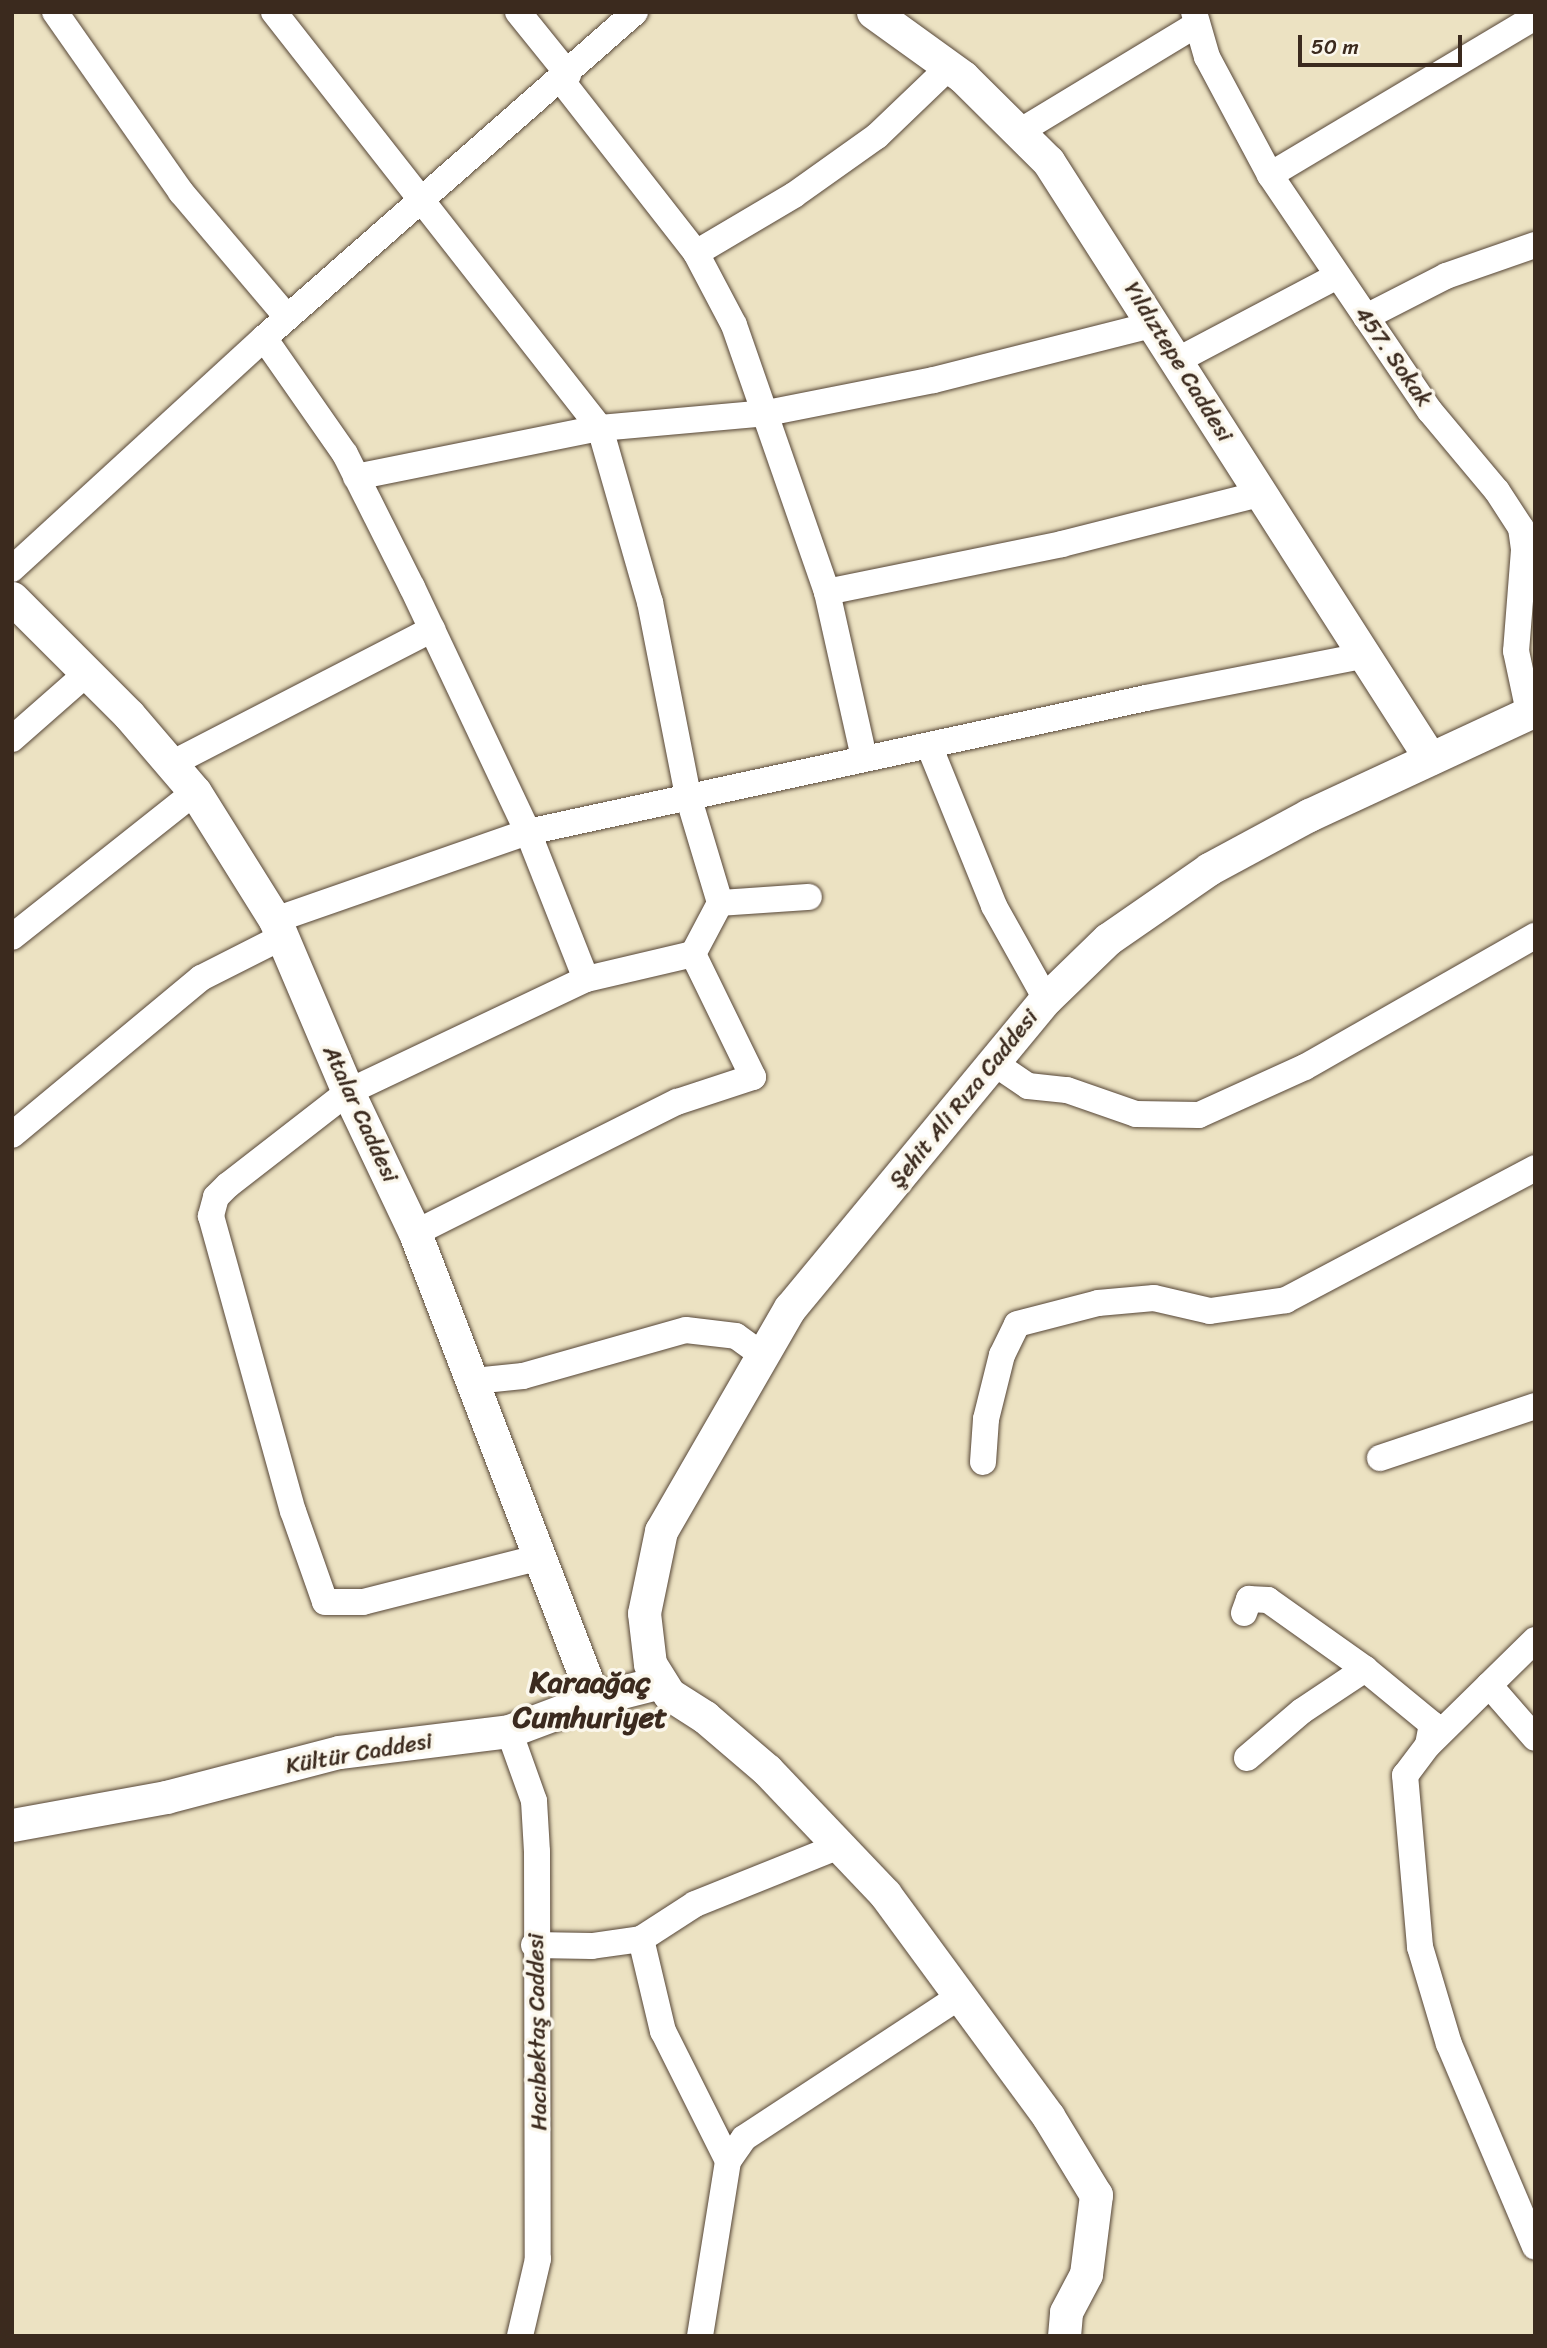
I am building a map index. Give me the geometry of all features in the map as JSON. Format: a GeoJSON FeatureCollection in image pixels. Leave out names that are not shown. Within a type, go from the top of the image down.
{"type":"FeatureCollection","features":[{"type":"Feature","properties":{"kind":"street"},"geometry":{"type":"LineString","coordinates":[[55,12],[181,192],[288,317]]}},
{"type":"Feature","properties":{"kind":"street"},"geometry":{"type":"LineString","coordinates":[[274,12],[424,200],[600,428],[650,602],[688,796],[720,903],[693,954],[586,979],[348,1091],[216,1197],[211,1216],[293,1511],[325,1602],[363,1602],[541,1557]]}},
{"type":"Feature","properties":{"kind":"street"},"geometry":{"type":"LineString","coordinates":[[518,12],[696,253],[734,325],[767,413],[827,592],[864,758]]}},
{"type":"Feature","properties":{"kind":"street"},"geometry":{"type":"LineString","coordinates":[[12,569],[264,338],[635,12]]}},
{"type":"Feature","properties":{"kind":"street","name":"Yıldıztepe Caddesi"},"geometry":{"type":"LineString","coordinates":[[873,12],[949,67],[1048,160],[1178,360],[1260,494],[1367,655],[1430,758]]}},
{"type":"Feature","properties":{"kind":"street"},"geometry":{"type":"LineString","coordinates":[[1270,175],[1535,17]]}},
{"type":"Feature","properties":{"kind":"street"},"geometry":{"type":"LineString","coordinates":[[1019,132],[1195,18]]}},
{"type":"Feature","properties":{"kind":"street","name":"457. Sokak"},"geometry":{"type":"LineString","coordinates":[[1195,18],[1207,57],[1270,175],[1430,411],[1497,491],[1521,528],[1524,550],[1515,641],[1532,711]]}},
{"type":"Feature","properties":{"kind":"street"},"geometry":{"type":"LineString","coordinates":[[696,253],[794,195],[877,136],[949,67]]}},
{"type":"Feature","properties":{"kind":"street"},"geometry":{"type":"LineString","coordinates":[[1366,317],[1446,276],[1535,245]]}},
{"type":"Feature","properties":{"kind":"street"},"geometry":{"type":"LineString","coordinates":[[1178,360],[1337,276]]}},
{"type":"Feature","properties":{"kind":"street"},"geometry":{"type":"LineString","coordinates":[[356,477],[600,428],[767,413],[934,380],[1155,324]]}},
{"type":"Feature","properties":{"kind":"street"},"geometry":{"type":"LineString","coordinates":[[264,338],[356,477],[432,629],[528,832],[586,979]]}},
{"type":"Feature","properties":{"kind":"street"},"geometry":{"type":"LineString","coordinates":[[827,592],[1062,544],[1260,494]]}},
{"type":"Feature","properties":{"kind":"street","name":"Atalar Caddesi"},"geometry":{"type":"LineString","coordinates":[[12,598],[87,673],[195,792],[278,929],[348,1091],[415,1233],[594,1699]]}},
{"type":"Feature","properties":{"kind":"street"},"geometry":{"type":"LineString","coordinates":[[171,764],[432,629]]}},
{"type":"Feature","properties":{"kind":"street"},"geometry":{"type":"LineString","coordinates":[[12,1135],[201,978],[278,929],[528,832],[864,758],[930,748],[1146,698],[1367,655]]}},
{"type":"Feature","properties":{"kind":"street"},"geometry":{"type":"LineString","coordinates":[[12,739],[87,673]]}},
{"type":"Feature","properties":{"kind":"street","name":"Şehit Ali Rıza Caddesi"},"geometry":{"type":"LineString","coordinates":[[665,1688],[650,1664],[644,1612],[661,1531],[790,1308],[1046,999],[1108,939],[1209,869],[1309,815],[1532,711]]}},
{"type":"Feature","properties":{"kind":"street"},"geometry":{"type":"LineString","coordinates":[[930,748],[994,906],[1046,999]]}},
{"type":"Feature","properties":{"kind":"street"},"geometry":{"type":"LineString","coordinates":[[12,937],[195,792]]}},
{"type":"Feature","properties":{"kind":"street"},"geometry":{"type":"LineString","coordinates":[[720,903],[809,897]]}},
{"type":"Feature","properties":{"kind":"street"},"geometry":{"type":"LineString","coordinates":[[994,1063],[1028,1086],[1067,1090],[1136,1114],[1199,1115],[1305,1068],[1535,936]]}},
{"type":"Feature","properties":{"kind":"street"},"geometry":{"type":"LineString","coordinates":[[415,1233],[677,1102],[754,1077],[693,954]]}},
{"type":"Feature","properties":{"kind":"street"},"geometry":{"type":"LineString","coordinates":[[983,1462],[989,1406],[1002,1355],[1017,1324],[1109,1302],[1154,1298],[1210,1311],[1286,1300],[1535,1168]]}},
{"type":"Feature","properties":{"kind":"street"},"geometry":{"type":"LineString","coordinates":[[474,1381],[523,1376],[686,1330],[736,1336],[762,1355]]}},
{"type":"Feature","properties":{"kind":"street"},"geometry":{"type":"LineString","coordinates":[[1380,1458],[1535,1406]]}},
{"type":"Feature","properties":{"kind":"street"},"geometry":{"type":"LineString","coordinates":[[1244,1612],[1249,1599],[1268,1600],[1365,1670],[1432,1724],[1428,1745]]}},
{"type":"Feature","properties":{"kind":"street"},"geometry":{"type":"LineString","coordinates":[[1535,1640],[1428,1745],[1405,1775],[1419,1947],[1449,2044],[1535,2247]]}},
{"type":"Feature","properties":{"kind":"street"},"geometry":{"type":"LineString","coordinates":[[1247,1758],[1302,1712],[1365,1670]]}},
{"type":"Feature","properties":{"kind":"street"},"geometry":{"type":"LineString","coordinates":[[1489,1685],[1535,1738]]}},
{"type":"Feature","properties":{"kind":"street"},"geometry":{"type":"LineString","coordinates":[[665,1688],[705,1717],[767,1770],[842,1845],[962,1996],[1048,2116],[1096,2195],[1086,2274],[1066,2312],[1064,2336]]}},
{"type":"Feature","properties":{"kind":"street","name":"Kültür Caddesi"},"geometry":{"type":"LineString","coordinates":[[12,1825],[166,1797],[339,1752],[509,1731],[594,1699],[665,1688]]}},
{"type":"Feature","properties":{"kind":"street","name":"Hacıbektaş Caddesi"},"geometry":{"type":"LineString","coordinates":[[509,1731],[534,1801],[534,1945],[541,2160],[538,2259],[520,2336]]}},
{"type":"Feature","properties":{"kind":"street"},"geometry":{"type":"LineString","coordinates":[[534,1945],[592,1946],[641,1938],[695,1904],[842,1845]]}},
{"type":"Feature","properties":{"kind":"street"},"geometry":{"type":"LineString","coordinates":[[641,1938],[663,2031],[727,2161]]}},
{"type":"Feature","properties":{"kind":"street"},"geometry":{"type":"LineString","coordinates":[[701,2336],[727,2161],[744,2138],[962,1996]]}},
{"type":"Feature","properties":{"kind":"district","name":"Karaağaç Cumhuriyet"},"geometry":{"type":"Point","coordinates":[590,1699]}}]}
